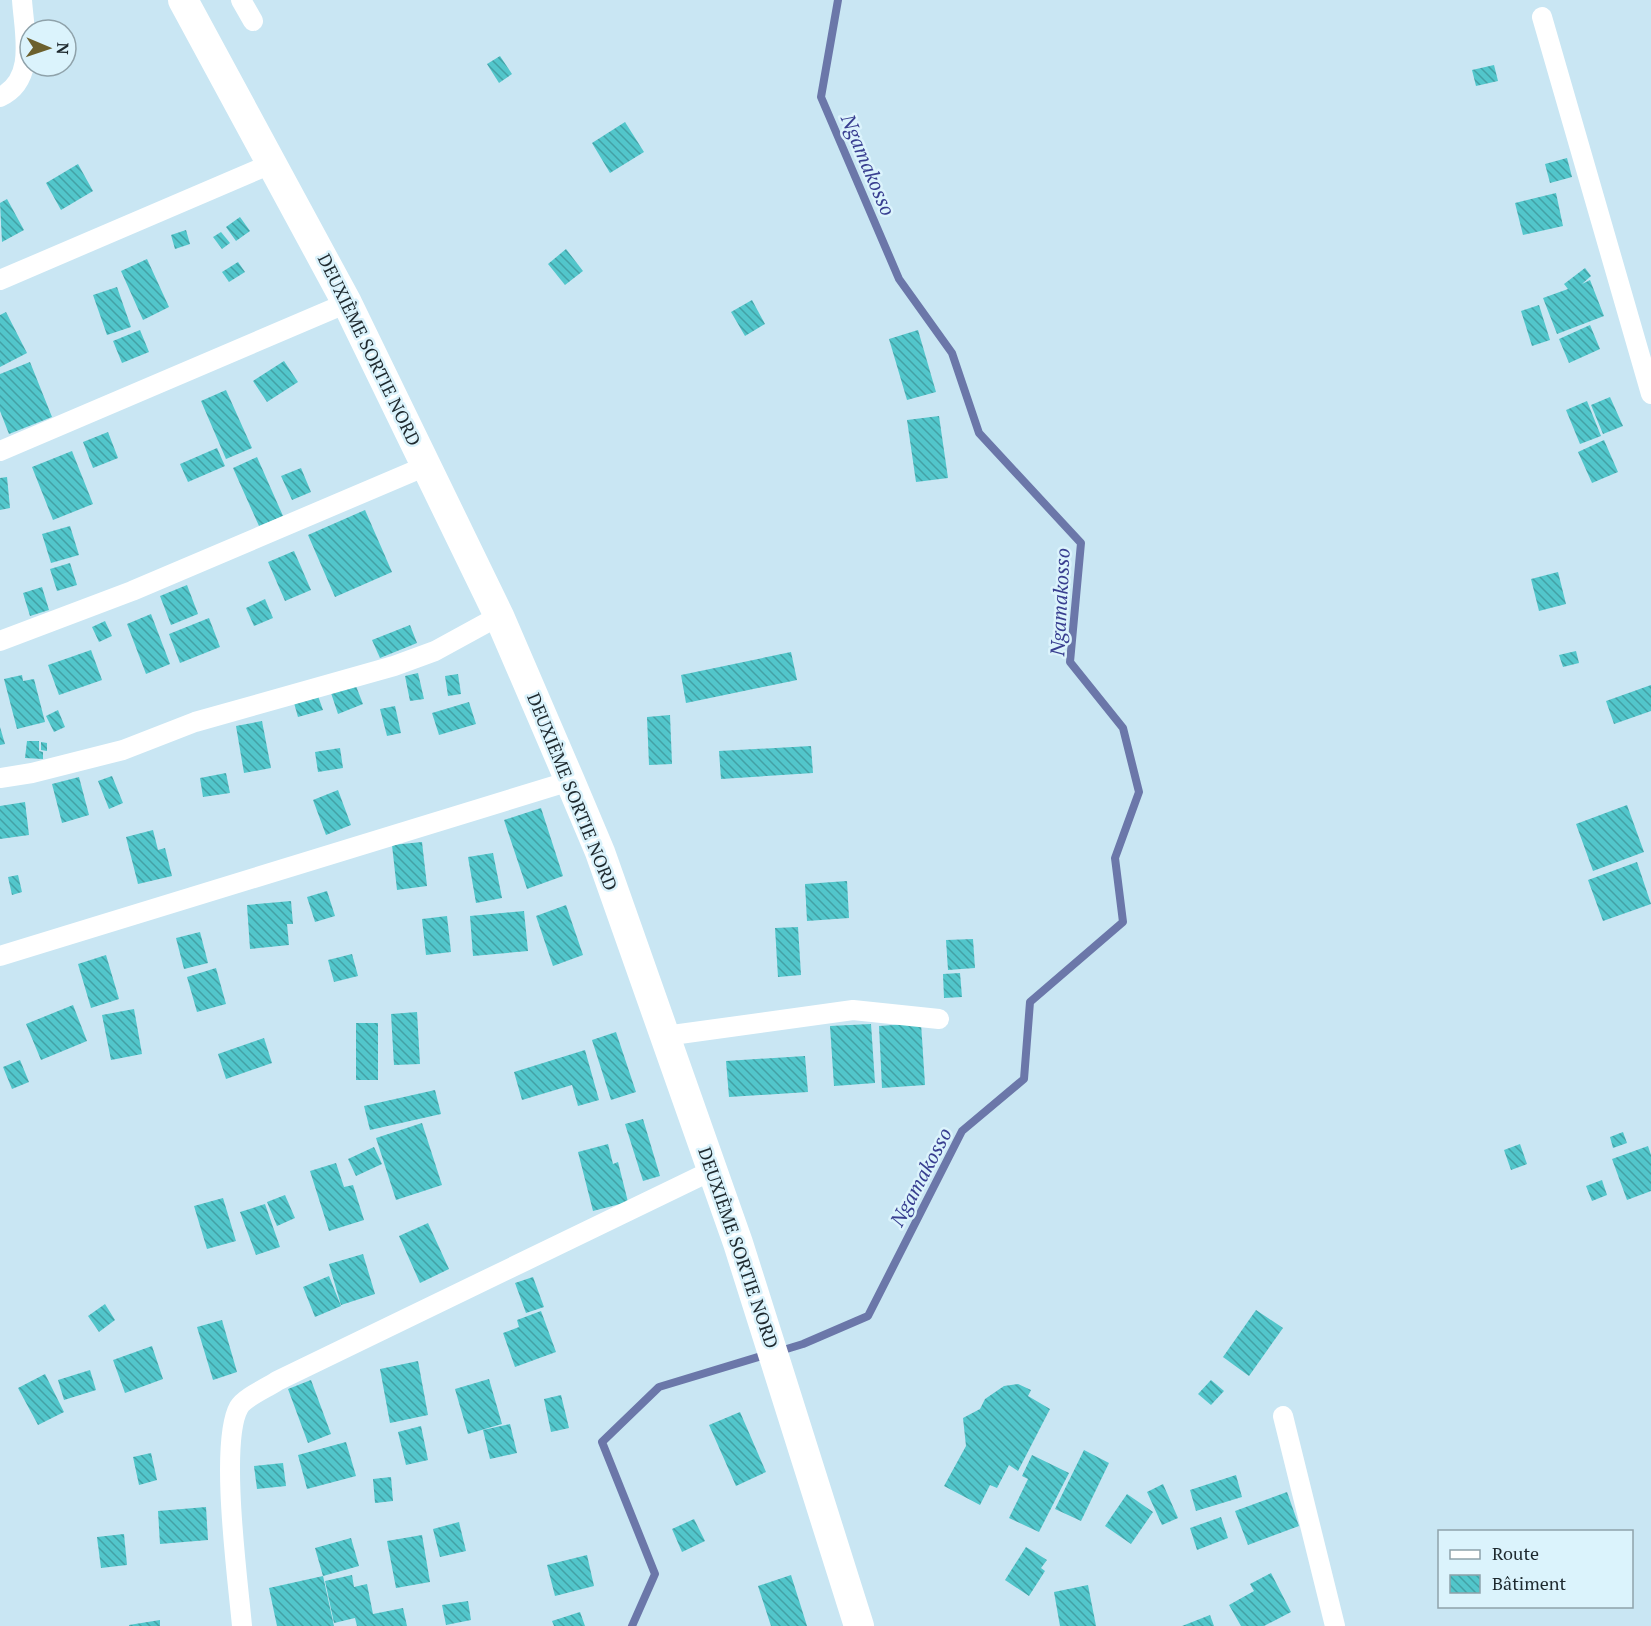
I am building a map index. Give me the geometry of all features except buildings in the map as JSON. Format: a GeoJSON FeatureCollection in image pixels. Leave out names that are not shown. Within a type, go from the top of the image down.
{"type":"FeatureCollection","features":[{"type":"Feature","properties":{"kind":"main road","name":"DEUXIÈME SORTIE NORD"},"geometry":{"type":"LineString","coordinates":[[183,0],[347,303],[498,616],[600,852],[767,1330],[859,1626]]}},
{"type":"Feature","properties":{"kind":"street"},"geometry":{"type":"LineString","coordinates":[[0,97],[21,80],[26,58],[22,0]]}},
{"type":"Feature","properties":{"kind":"street"},"geometry":{"type":"LineString","coordinates":[[241,0],[253,21]]}},
{"type":"Feature","properties":{"kind":"street"},"geometry":{"type":"LineString","coordinates":[[1542,17],[1651,394]]}},
{"type":"Feature","properties":{"kind":"street"},"geometry":{"type":"LineString","coordinates":[[0,280],[273,163]]}},
{"type":"Feature","properties":{"kind":"street"},"geometry":{"type":"LineString","coordinates":[[0,451],[347,303]]}},
{"type":"Feature","properties":{"kind":"street"},"geometry":{"type":"LineString","coordinates":[[0,641],[132,591],[426,466]]}},
{"type":"Feature","properties":{"kind":"street"},"geometry":{"type":"LineString","coordinates":[[0,778],[32,773],[123,750],[195,722],[394,666],[435,651],[498,616]]}},
{"type":"Feature","properties":{"kind":"street"},"geometry":{"type":"LineString","coordinates":[[0,956],[570,781]]}},
{"type":"Feature","properties":{"kind":"street"},"geometry":{"type":"LineString","coordinates":[[665,1036],[854,1010],[939,1019]]}},
{"type":"Feature","properties":{"kind":"street"},"geometry":{"type":"LineString","coordinates":[[242,1626],[231,1500],[230,1435],[240,1405],[277,1381],[713,1170]]}},
{"type":"Feature","properties":{"kind":"street"},"geometry":{"type":"LineString","coordinates":[[1283,1416],[1335,1626]]}},
{"type":"Feature","properties":{"kind":"waterway","name":"Ngamakosso"},"geometry":{"type":"LineString","coordinates":[[780,1351],[803,1344],[868,1316],[962,1131],[1024,1079],[1030,1002],[1123,922],[1115,858],[1139,792],[1123,728],[1070,662],[1081,543],[979,433],[952,353],[899,279],[821,97],[838,0]]}},
{"type":"Feature","properties":{"kind":"waterway","name":"Ngamakosso"},"geometry":{"type":"LineString","coordinates":[[632,1626],[655,1574],[602,1442],[659,1387],[768,1354]]}}]}
